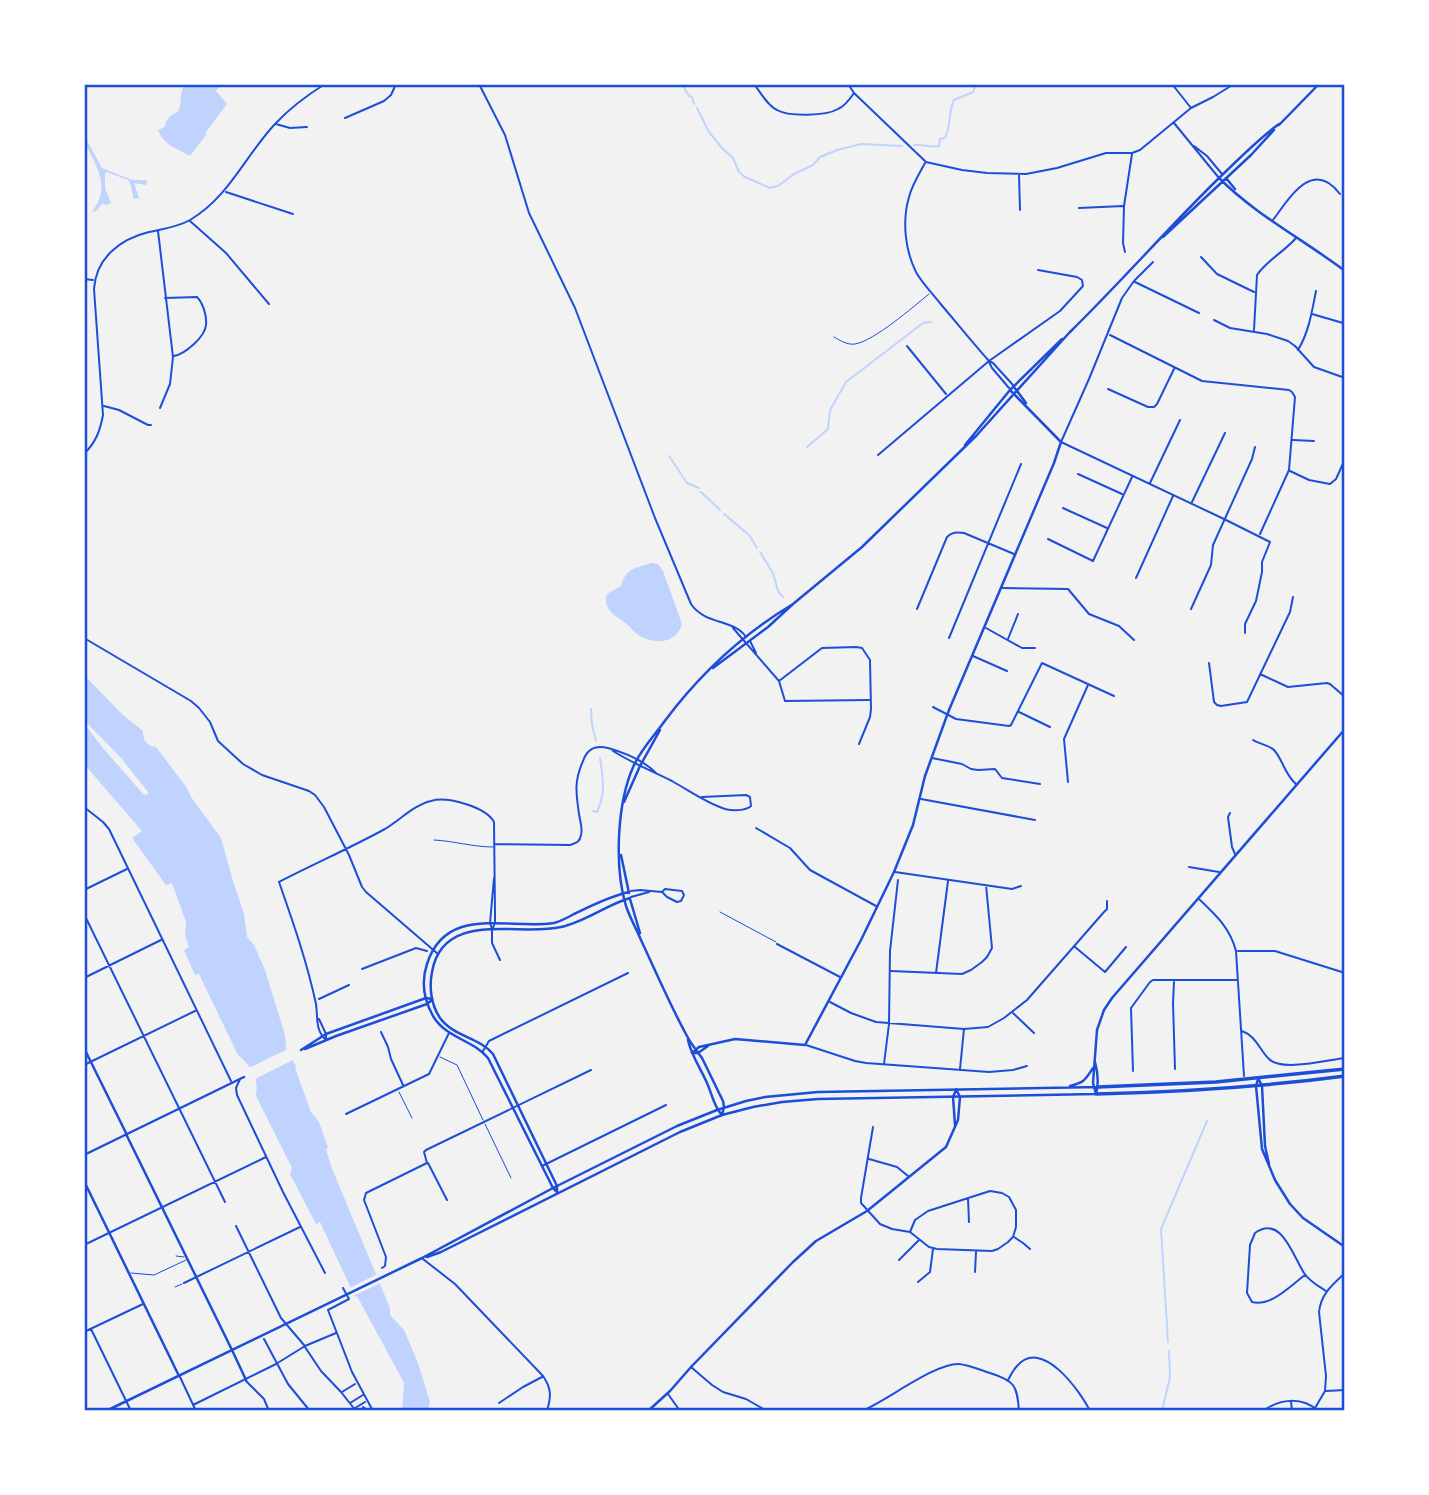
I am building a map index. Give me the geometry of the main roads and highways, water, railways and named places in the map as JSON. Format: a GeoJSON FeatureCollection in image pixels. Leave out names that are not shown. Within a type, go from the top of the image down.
{"type":"FeatureCollection","features":[{"type":"Feature","properties":{"kind":"main road"},"geometry":{"type":"LineString","coordinates":[[1096,1087],[1258,1079],[1345,1069]]}},
{"type":"Feature","properties":{"kind":"main road"},"geometry":{"type":"LineString","coordinates":[[1096,1094],[1262,1086],[1345,1076]]}},
{"type":"Feature","properties":{"kind":"water"},"geometry":{"type":"Polygon","coordinates":[[[190,84],[224,84],[216,91],[227,104],[190,156],[167,143],[158,130],[165,127],[169,118],[178,112],[183,88],[190,84]]]}},
{"type":"Feature","properties":{"kind":"water"},"geometry":{"type":"Polygon","coordinates":[[[84,135],[102,168],[132,180],[147,180],[146,185],[134,183],[139,198],[134,199],[128,180],[107,172],[105,188],[111,203],[103,203],[92,212],[100,198],[101,184],[84,135]]]}},
{"type":"Feature","properties":{"kind":"water"},"geometry":{"type":"Polygon","coordinates":[[[651,563],[658,564],[663,571],[682,624],[670,639],[659,641],[640,636],[611,612],[606,604],[607,594],[621,586],[629,572],[651,563]]]}},
{"type":"Feature","properties":{"kind":"water"},"geometry":{"type":"Polygon","coordinates":[[[84,675],[123,715],[143,731],[146,742],[156,747],[221,838],[244,914],[247,937],[254,945],[265,970],[285,1035],[286,1048],[296,1066],[311,1112],[319,1122],[331,1166],[390,1308],[390,1315],[404,1330],[418,1363],[430,1402],[428,1411],[402,1411],[404,1383],[357,1296],[355,1297],[320,1222],[316,1224],[290,1174],[292,1168],[256,1096],[253,1073],[238,1055],[199,974],[195,975],[184,950],[189,947],[185,935],[186,922],[172,883],[166,885],[132,838],[142,831],[84,764],[84,723],[144,795],[148,794],[122,759],[84,720],[84,675]]]}},
{"type":"Feature","properties":{"kind":"waterway"},"geometry":{"type":"LineString","coordinates":[[682,84],[694,104]]}},
{"type":"Feature","properties":{"kind":"waterway"},"geometry":{"type":"LineString","coordinates":[[914,145],[939,146],[940,139],[945,138],[947,133],[954,100],[973,92],[976,84]]}},
{"type":"Feature","properties":{"kind":"waterway"},"geometry":{"type":"LineString","coordinates":[[697,108],[709,132],[733,158],[739,172],[770,188],[813,165],[820,157],[837,150],[861,144],[902,146]]}},
{"type":"Feature","properties":{"kind":"waterway"},"geometry":{"type":"LineString","coordinates":[[807,447],[828,429],[830,410],[846,382],[923,323],[931,322]]}},
{"type":"Feature","properties":{"kind":"waterway"},"geometry":{"type":"LineString","coordinates":[[669,456],[687,483],[699,488]]}},
{"type":"Feature","properties":{"kind":"waterway"},"geometry":{"type":"LineString","coordinates":[[701,492],[720,510]]}},
{"type":"Feature","properties":{"kind":"waterway"},"geometry":{"type":"LineString","coordinates":[[724,514],[749,535],[757,548]]}},
{"type":"Feature","properties":{"kind":"waterway"},"geometry":{"type":"LineString","coordinates":[[760,552],[783,597]]}},
{"type":"Feature","properties":{"kind":"waterway"},"geometry":{"type":"LineString","coordinates":[[591,709],[596,741]]}},
{"type":"Feature","properties":{"kind":"waterway"},"geometry":{"type":"LineString","coordinates":[[593,811],[597,812],[603,792],[600,758]]}},
{"type":"Feature","properties":{"kind":"waterway"},"geometry":{"type":"LineString","coordinates":[[1168,1342],[1161,1229],[1207,1121]]}},
{"type":"Feature","properties":{"kind":"waterway"},"geometry":{"type":"LineString","coordinates":[[1162,1411],[1170,1377],[1169,1351]]}}]}
